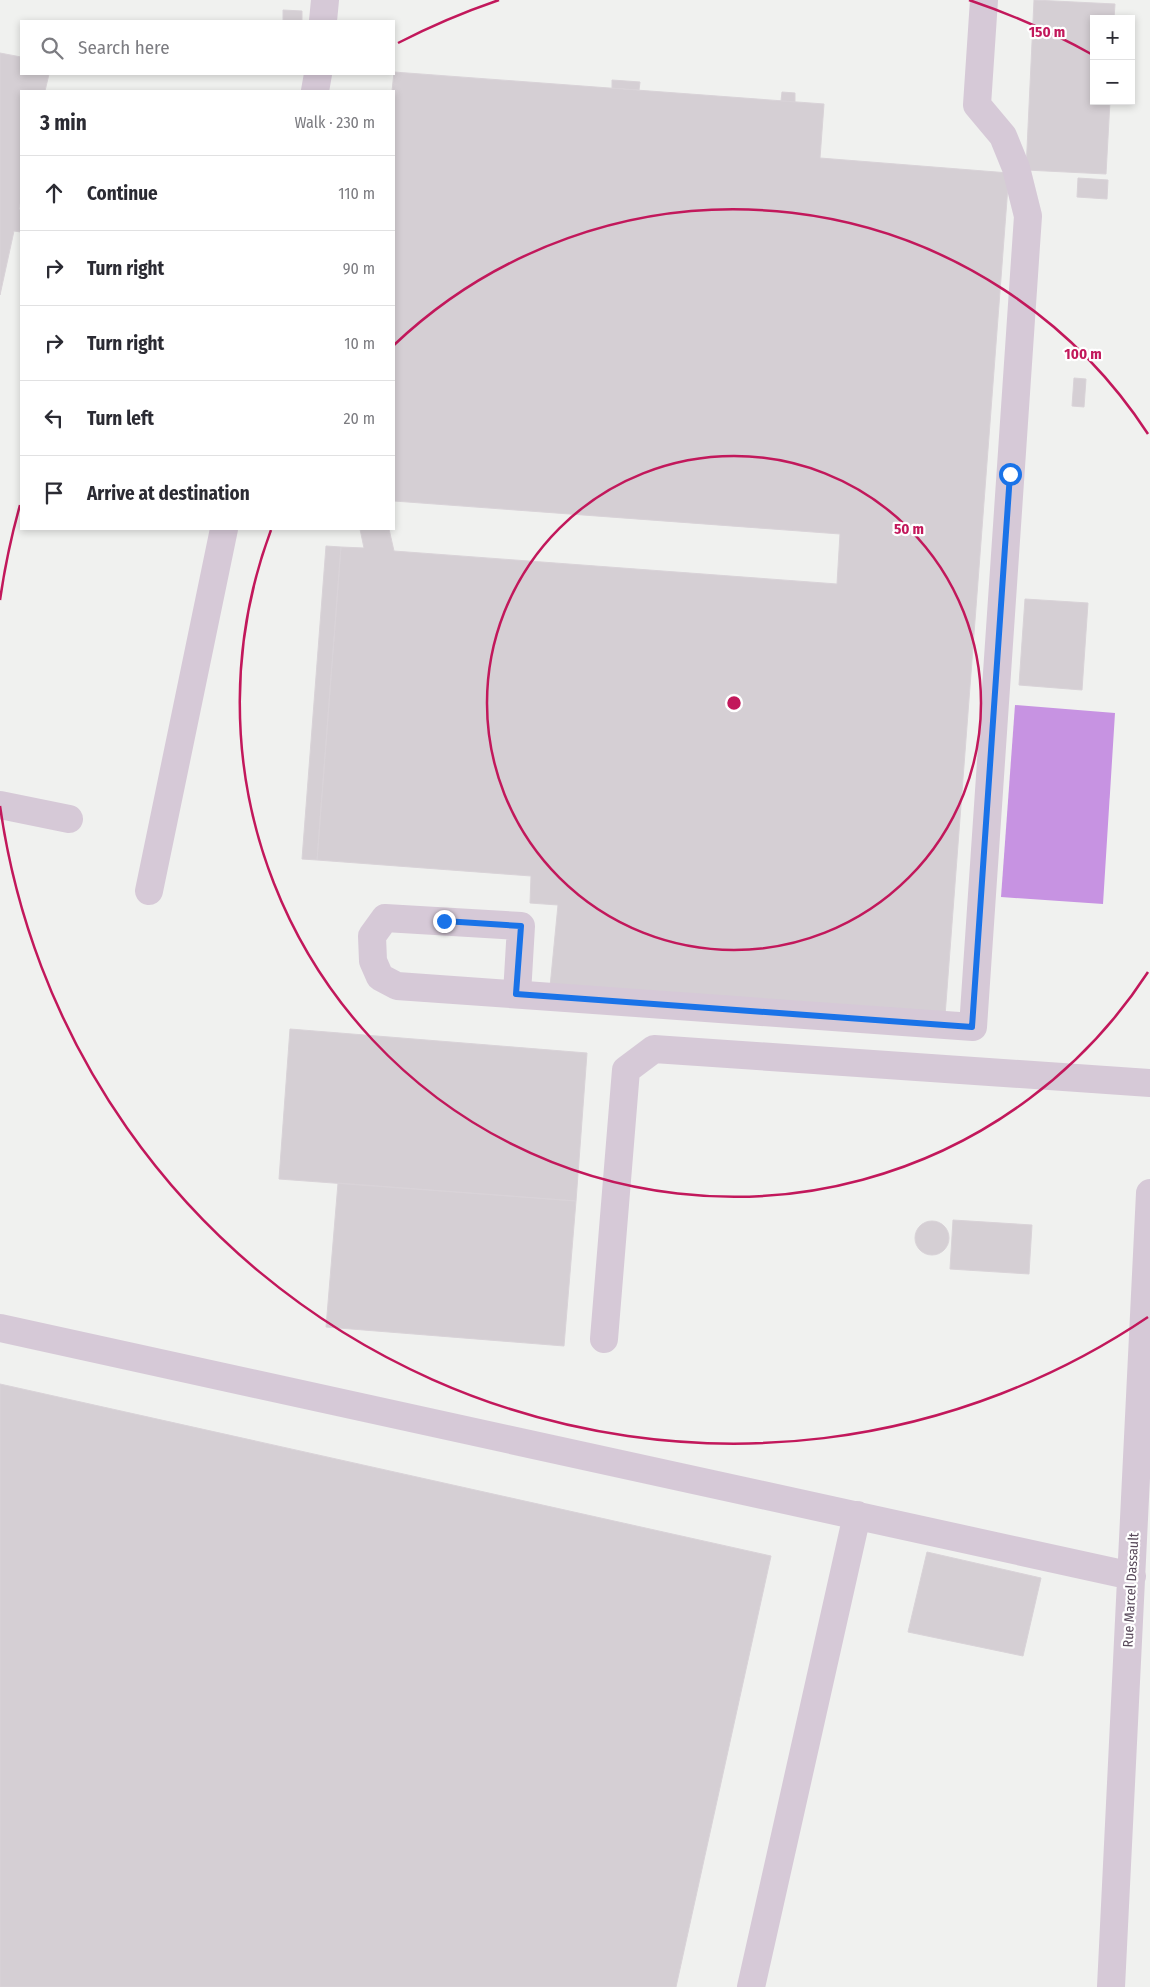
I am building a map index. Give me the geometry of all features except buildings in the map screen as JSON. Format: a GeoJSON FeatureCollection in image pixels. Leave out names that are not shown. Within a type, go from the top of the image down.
{"type":"FeatureCollection","features":[{"type":"Feature","properties":{"kind":"street"},"geometry":{"type":"LineString","coordinates":[[323,20],[325,0]]}},
{"type":"Feature","properties":{"kind":"street"},"geometry":{"type":"LineString","coordinates":[[516,994],[521,926],[385,918],[372,936],[373,961],[380,977],[396,986],[972,1027],[1028,216],[1016,168],[1003,136],[977,105],[984,0]]}},
{"type":"Feature","properties":{"kind":"street"},"geometry":{"type":"LineString","coordinates":[[315,90],[318,75]]}},
{"type":"Feature","properties":{"kind":"street"},"geometry":{"type":"LineString","coordinates":[[149,891],[224,530]]}},
{"type":"Feature","properties":{"kind":"street"},"geometry":{"type":"LineString","coordinates":[[0,805],[69,819]]}},
{"type":"Feature","properties":{"kind":"street"},"geometry":{"type":"LineString","coordinates":[[604,1339],[626,1070],[654,1049],[1150,1083]]}},
{"type":"Feature","properties":{"kind":"street","name":"Rue Marcel Dassault"},"geometry":{"type":"LineString","coordinates":[[1111,1987],[1150,1193]]}},
{"type":"Feature","properties":{"kind":"street"},"geometry":{"type":"LineString","coordinates":[[0,1328],[1132,1576]]}},
{"type":"Feature","properties":{"kind":"street"},"geometry":{"type":"LineString","coordinates":[[751,1987],[857,1515]]}},
{"type":"Feature","properties":{"kind":"shaded area"},"geometry":{"type":"Polygon","coordinates":[[[1015,705],[1115,713],[1103,904],[1001,897],[1015,705]]]}},
{"type":"Feature","properties":{"kind":"route"},"geometry":{"type":"LineString","coordinates":[[444,921],[521,926],[516,994],[972,1027],[1010,474]]}}]}
